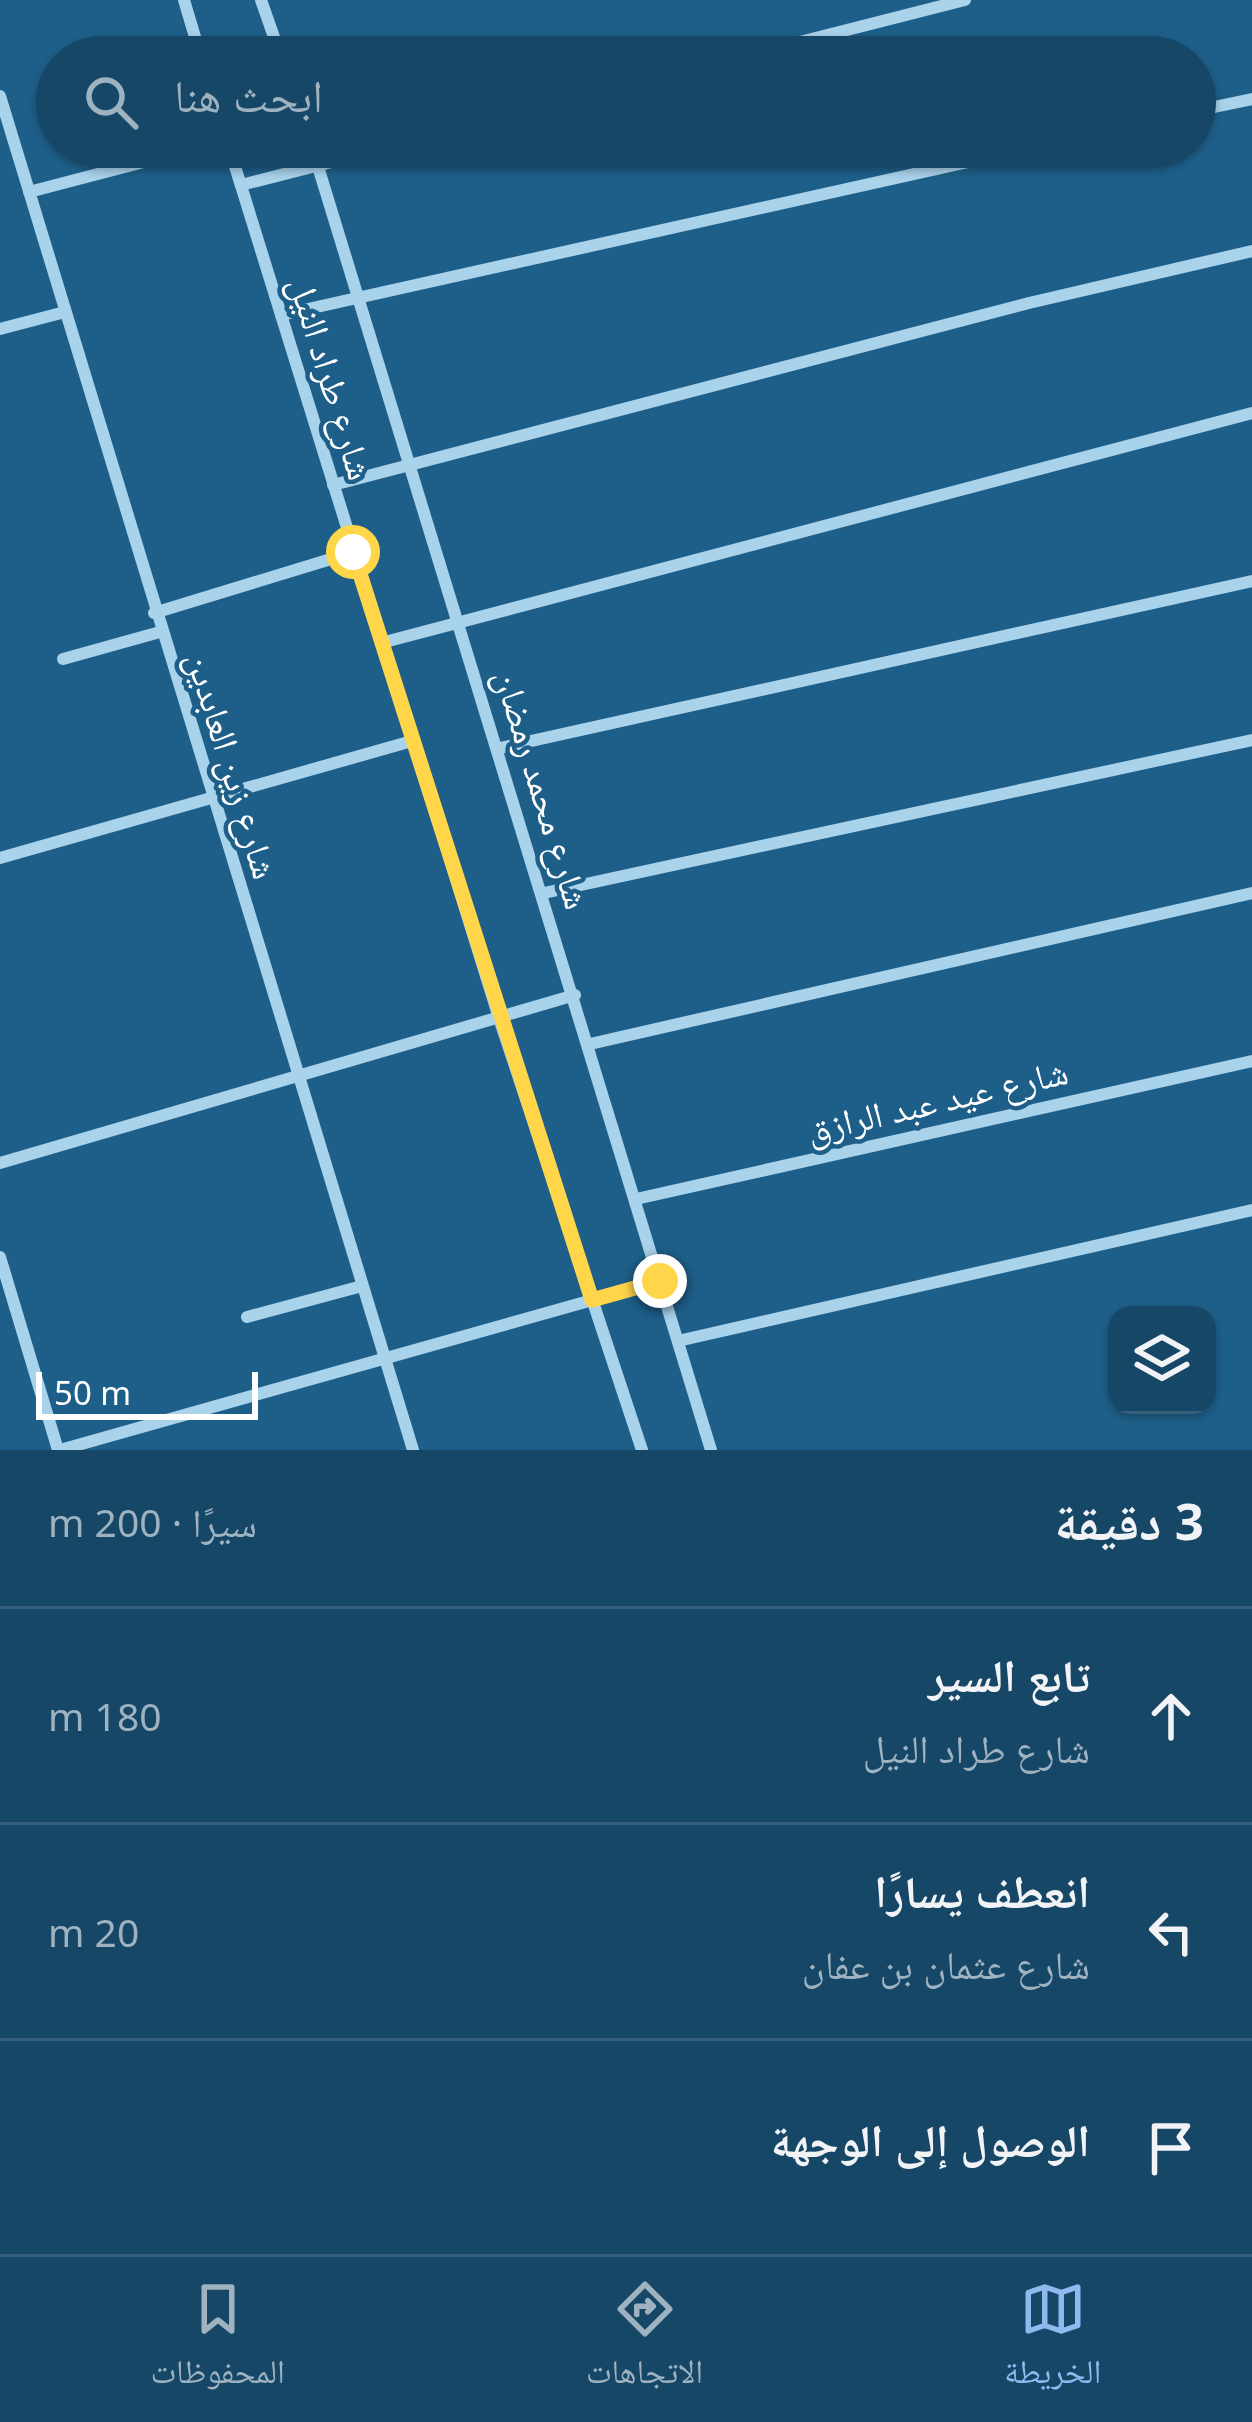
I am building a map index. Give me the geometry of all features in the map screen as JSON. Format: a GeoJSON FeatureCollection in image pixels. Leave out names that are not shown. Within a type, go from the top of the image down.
{"type":"FeatureCollection","features":[{"type":"Feature","properties":{"kind":"street"},"geometry":{"type":"LineString","coordinates":[[184,0],[195,36]]}},
{"type":"Feature","properties":{"kind":"street"},"geometry":{"type":"LineString","coordinates":[[262,0],[274,36]]}},
{"type":"Feature","properties":{"kind":"street"},"geometry":{"type":"LineString","coordinates":[[824,36],[965,0]]}},
{"type":"Feature","properties":{"kind":"street","name":"شارع زين العابدين"},"geometry":{"type":"LineString","coordinates":[[0,96],[412,1450]]}},
{"type":"Feature","properties":{"kind":"street"},"geometry":{"type":"LineString","coordinates":[[1216,107],[1252,99]]}},
{"type":"Feature","properties":{"kind":"street"},"geometry":{"type":"LineString","coordinates":[[29,192],[121,168]]}},
{"type":"Feature","properties":{"kind":"street","name":"شارع طراد النيل"},"geometry":{"type":"LineString","coordinates":[[236,168],[499,1018],[642,1450]]}},
{"type":"Feature","properties":{"kind":"street"},"geometry":{"type":"LineString","coordinates":[[241,185],[306,168]]}},
{"type":"Feature","properties":{"kind":"street","name":"شارع محمد رمضان"},"geometry":{"type":"LineString","coordinates":[[319,168],[711,1450]]}},
{"type":"Feature","properties":{"kind":"street"},"geometry":{"type":"LineString","coordinates":[[280,315],[941,168]]}},
{"type":"Feature","properties":{"kind":"street"},"geometry":{"type":"LineString","coordinates":[[333,484],[1006,309],[1252,251]]}},
{"type":"Feature","properties":{"kind":"street"},"geometry":{"type":"LineString","coordinates":[[0,329],[65,312]]}},
{"type":"Feature","properties":{"kind":"street"},"geometry":{"type":"LineString","coordinates":[[381,643],[1252,413]]}},
{"type":"Feature","properties":{"kind":"street"},"geometry":{"type":"LineString","coordinates":[[154,613],[353,552]]}},
{"type":"Feature","properties":{"kind":"street"},"geometry":{"type":"LineString","coordinates":[[500,748],[1252,581]]}},
{"type":"Feature","properties":{"kind":"street"},"geometry":{"type":"LineString","coordinates":[[63,659],[160,632]]}},
{"type":"Feature","properties":{"kind":"street"},"geometry":{"type":"LineString","coordinates":[[544,893],[1252,740]]}},
{"type":"Feature","properties":{"kind":"street"},"geometry":{"type":"LineString","coordinates":[[0,857],[412,741]]}},
{"type":"Feature","properties":{"kind":"street"},"geometry":{"type":"LineString","coordinates":[[590,1045],[1252,893]]}},
{"type":"Feature","properties":{"kind":"street"},"geometry":{"type":"LineString","coordinates":[[0,1163],[575,995]]}},
{"type":"Feature","properties":{"kind":"street","name":"شارع عيد عبد الرازق"},"geometry":{"type":"LineString","coordinates":[[635,1199],[1252,1061]]}},
{"type":"Feature","properties":{"kind":"street"},"geometry":{"type":"LineString","coordinates":[[678,1341],[1252,1210]]}},
{"type":"Feature","properties":{"kind":"street"},"geometry":{"type":"LineString","coordinates":[[0,1256],[59,1450],[660,1281]]}},
{"type":"Feature","properties":{"kind":"street"},"geometry":{"type":"LineString","coordinates":[[247,1317],[362,1286]]}},
{"type":"Feature","properties":{"kind":"route"},"geometry":{"type":"LineString","coordinates":[[353,552],[592,1300],[660,1281]]}}]}
